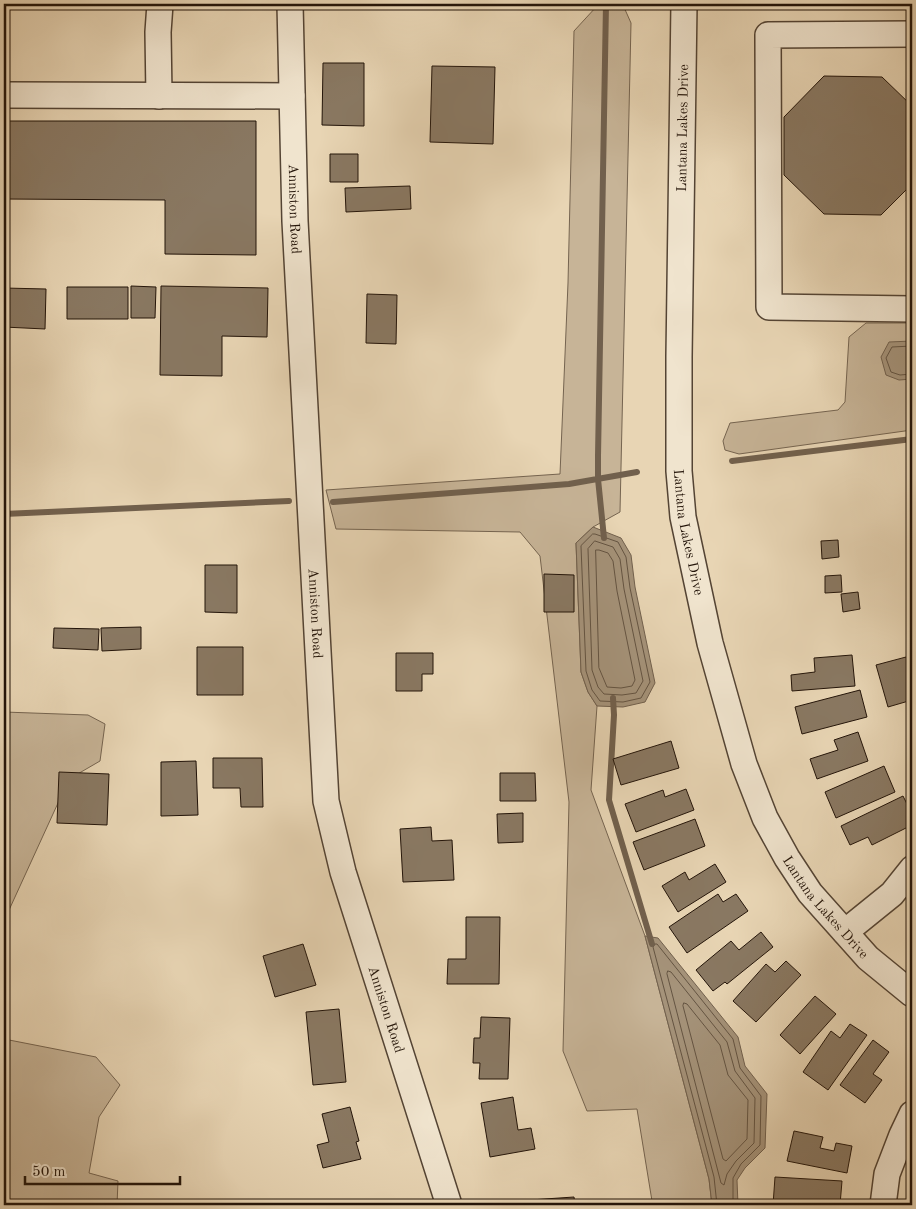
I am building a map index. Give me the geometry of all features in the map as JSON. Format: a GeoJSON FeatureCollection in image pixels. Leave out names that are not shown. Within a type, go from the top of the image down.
{"type":"FeatureCollection","features":[{"type":"Feature","properties":{"kind":"street"},"geometry":{"type":"LineString","coordinates":[[159,96],[158,32],[160,4]]}},
{"type":"Feature","properties":{"kind":"street","name":"Anniston Road"},"geometry":{"type":"LineString","coordinates":[[290,4],[295,229],[326,801],[343,872],[449,1205]]}},
{"type":"Feature","properties":{"kind":"street","name":"Lantana Lakes Drive"},"geometry":{"type":"LineString","coordinates":[[684,4],[679,357],[680,471],[683,517],[710,643],[744,764],[765,818],[786,858],[810,894],[868,958],[912,994]]}},
{"type":"Feature","properties":{"kind":"street"},"geometry":{"type":"LineString","coordinates":[[912,34],[768,35],[769,306],[912,309]]}},
{"type":"Feature","properties":{"kind":"street"},"geometry":{"type":"LineString","coordinates":[[4,95],[292,96]]}},
{"type":"Feature","properties":{"kind":"street"},"geometry":{"type":"LineString","coordinates":[[845,932],[892,894],[912,869]]}},
{"type":"Feature","properties":{"kind":"street"},"geometry":{"type":"LineString","coordinates":[[883,1205],[887,1174],[912,1114]]}},
{"type":"Feature","properties":{"kind":"shaded area"},"geometry":{"type":"Polygon","coordinates":[[[623,5],[631,23],[620,512],[593,527],[576,543],[581,672],[588,692],[597,706],[591,790],[645,936],[709,1179],[712,1205],[650,1205],[652,1201],[637,1109],[587,1111],[563,1051],[569,802],[540,556],[520,532],[336,529],[326,490],[560,474],[568,283],[574,31],[597,6],[623,5]]]}},
{"type":"Feature","properties":{"kind":"shaded area"},"geometry":{"type":"Polygon","coordinates":[[[866,323],[912,323],[912,430],[739,454],[725,450],[723,441],[730,423],[838,410],[845,402],[849,337],[866,323]]]}},
{"type":"Feature","properties":{"kind":"shaded area"},"geometry":{"type":"Polygon","coordinates":[[[4,712],[88,715],[105,724],[100,761],[69,779],[4,921],[4,712]]]}},
{"type":"Feature","properties":{"kind":"shaded area"},"geometry":{"type":"Polygon","coordinates":[[[4,1039],[96,1057],[120,1085],[99,1117],[89,1173],[118,1181],[117,1205],[4,1205],[4,1039]]]}},
{"type":"Feature","properties":{"kind":"water"},"geometry":{"type":"Polygon","coordinates":[[[912,341],[912,379],[899,380],[886,375],[881,357],[889,342],[912,341]]]}},
{"type":"Feature","properties":{"kind":"water"},"geometry":{"type":"Polygon","coordinates":[[[593,527],[621,538],[631,555],[635,587],[655,683],[645,702],[623,707],[597,706],[588,692],[581,672],[576,543],[593,527]]]}},
{"type":"Feature","properties":{"kind":"water"},"geometry":{"type":"Polygon","coordinates":[[[645,936],[658,938],[738,1037],[745,1066],[767,1094],[765,1148],[745,1168],[737,1180],[738,1205],[712,1205],[709,1179],[645,936]]]}},
{"type":"Feature","properties":{"kind":"building"},"geometry":{"type":"Polygon","coordinates":[[[323,63],[364,63],[364,126],[322,125],[323,63]]]}},
{"type":"Feature","properties":{"kind":"building"},"geometry":{"type":"Polygon","coordinates":[[[432,66],[495,67],[493,144],[430,142],[432,66]]]}},
{"type":"Feature","properties":{"kind":"building"},"geometry":{"type":"Polygon","coordinates":[[[824,76],[882,77],[912,106],[912,184],[881,215],[824,214],[784,175],[784,117],[824,76]]]}},
{"type":"Feature","properties":{"kind":"building"},"geometry":{"type":"Polygon","coordinates":[[[4,121],[256,121],[256,255],[165,254],[165,200],[4,199],[4,121]]]}},
{"type":"Feature","properties":{"kind":"building"},"geometry":{"type":"Polygon","coordinates":[[[330,154],[358,154],[358,182],[330,182],[330,154]]]}},
{"type":"Feature","properties":{"kind":"building"},"geometry":{"type":"Polygon","coordinates":[[[410,186],[411,209],[346,212],[345,188],[410,186]]]}},
{"type":"Feature","properties":{"kind":"building"},"geometry":{"type":"Polygon","coordinates":[[[131,286],[156,287],[155,318],[131,318],[131,286]]]}},
{"type":"Feature","properties":{"kind":"building"},"geometry":{"type":"Polygon","coordinates":[[[161,286],[268,288],[267,337],[222,336],[222,376],[160,375],[161,286]]]}},
{"type":"Feature","properties":{"kind":"building"},"geometry":{"type":"Polygon","coordinates":[[[67,287],[128,287],[128,319],[67,319],[67,287]]]}},
{"type":"Feature","properties":{"kind":"building"},"geometry":{"type":"Polygon","coordinates":[[[4,288],[46,289],[45,329],[4,327],[4,288]]]}},
{"type":"Feature","properties":{"kind":"building"},"geometry":{"type":"Polygon","coordinates":[[[367,294],[397,295],[396,344],[366,343],[367,294]]]}},
{"type":"Feature","properties":{"kind":"building"},"geometry":{"type":"Polygon","coordinates":[[[838,540],[839,557],[822,559],[821,541],[838,540]]]}},
{"type":"Feature","properties":{"kind":"building"},"geometry":{"type":"Polygon","coordinates":[[[205,565],[237,565],[237,613],[205,612],[205,565]]]}},
{"type":"Feature","properties":{"kind":"building"},"geometry":{"type":"Polygon","coordinates":[[[544,574],[574,575],[574,612],[544,612],[544,574]]]}},
{"type":"Feature","properties":{"kind":"building"},"geometry":{"type":"Polygon","coordinates":[[[841,575],[842,592],[825,593],[825,576],[841,575]]]}},
{"type":"Feature","properties":{"kind":"building"},"geometry":{"type":"Polygon","coordinates":[[[858,592],[860,609],[843,612],[841,594],[858,592]]]}},
{"type":"Feature","properties":{"kind":"building"},"geometry":{"type":"Polygon","coordinates":[[[141,627],[141,649],[102,651],[101,628],[141,627]]]}},
{"type":"Feature","properties":{"kind":"building"},"geometry":{"type":"Polygon","coordinates":[[[54,628],[99,629],[98,650],[53,648],[54,628]]]}},
{"type":"Feature","properties":{"kind":"building"},"geometry":{"type":"Polygon","coordinates":[[[197,647],[243,647],[243,695],[197,695],[197,647]]]}},
{"type":"Feature","properties":{"kind":"building"},"geometry":{"type":"Polygon","coordinates":[[[396,653],[433,653],[433,674],[422,674],[422,691],[396,691],[396,653]]]}},
{"type":"Feature","properties":{"kind":"building"},"geometry":{"type":"Polygon","coordinates":[[[852,655],[855,686],[792,691],[791,675],[815,672],[814,658],[852,655]]]}},
{"type":"Feature","properties":{"kind":"building"},"geometry":{"type":"Polygon","coordinates":[[[906,657],[912,677],[912,700],[888,707],[876,665],[906,657]]]}},
{"type":"Feature","properties":{"kind":"building"},"geometry":{"type":"Polygon","coordinates":[[[860,690],[867,717],[802,734],[795,707],[860,690]]]}},
{"type":"Feature","properties":{"kind":"building"},"geometry":{"type":"Polygon","coordinates":[[[858,732],[868,761],[817,779],[810,759],[838,750],[834,740],[858,732]]]}},
{"type":"Feature","properties":{"kind":"building"},"geometry":{"type":"Polygon","coordinates":[[[671,741],[679,768],[621,785],[613,759],[671,741]]]}},
{"type":"Feature","properties":{"kind":"building"},"geometry":{"type":"Polygon","coordinates":[[[213,758],[262,758],[263,807],[241,807],[240,788],[213,788],[213,758]]]}},
{"type":"Feature","properties":{"kind":"building"},"geometry":{"type":"Polygon","coordinates":[[[196,761],[198,815],[161,816],[161,762],[196,761]]]}},
{"type":"Feature","properties":{"kind":"building"},"geometry":{"type":"Polygon","coordinates":[[[884,766],[895,792],[836,818],[825,792],[884,766]]]}},
{"type":"Feature","properties":{"kind":"building"},"geometry":{"type":"Polygon","coordinates":[[[59,772],[109,774],[107,825],[57,823],[59,772]]]}},
{"type":"Feature","properties":{"kind":"building"},"geometry":{"type":"Polygon","coordinates":[[[500,773],[535,773],[536,801],[500,801],[500,773]]]}},
{"type":"Feature","properties":{"kind":"building"},"geometry":{"type":"Polygon","coordinates":[[[686,789],[694,810],[636,832],[625,804],[663,790],[665,797],[686,789]]]}},
{"type":"Feature","properties":{"kind":"building"},"geometry":{"type":"Polygon","coordinates":[[[903,796],[912,814],[912,825],[872,845],[868,837],[850,845],[841,826],[903,796]]]}},
{"type":"Feature","properties":{"kind":"building"},"geometry":{"type":"Polygon","coordinates":[[[523,813],[523,842],[498,843],[497,814],[523,813]]]}},
{"type":"Feature","properties":{"kind":"building"},"geometry":{"type":"Polygon","coordinates":[[[695,819],[705,846],[644,870],[633,842],[695,819]]]}},
{"type":"Feature","properties":{"kind":"building"},"geometry":{"type":"Polygon","coordinates":[[[431,827],[432,841],[452,840],[454,880],[403,882],[400,829],[431,827]]]}},
{"type":"Feature","properties":{"kind":"building"},"geometry":{"type":"Polygon","coordinates":[[[715,864],[726,882],[678,912],[662,886],[685,872],[689,880],[715,864]]]}},
{"type":"Feature","properties":{"kind":"building"},"geometry":{"type":"Polygon","coordinates":[[[718,894],[723,902],[736,894],[748,911],[687,953],[669,927],[718,894]]]}},
{"type":"Feature","properties":{"kind":"building"},"geometry":{"type":"Polygon","coordinates":[[[466,917],[500,917],[499,984],[447,984],[448,959],[466,959],[466,917]]]}},
{"type":"Feature","properties":{"kind":"building"},"geometry":{"type":"Polygon","coordinates":[[[761,932],[773,947],[727,984],[725,982],[713,991],[696,970],[731,941],[739,950],[761,932]]]}},
{"type":"Feature","properties":{"kind":"building"},"geometry":{"type":"Polygon","coordinates":[[[303,944],[316,985],[275,997],[263,956],[303,944]]]}},
{"type":"Feature","properties":{"kind":"building"},"geometry":{"type":"Polygon","coordinates":[[[786,961],[801,975],[756,1022],[733,1001],[766,964],[775,972],[786,961]]]}},
{"type":"Feature","properties":{"kind":"building"},"geometry":{"type":"Polygon","coordinates":[[[815,996],[836,1014],[800,1054],[780,1035],[815,996]]]}},
{"type":"Feature","properties":{"kind":"building"},"geometry":{"type":"Polygon","coordinates":[[[339,1009],[346,1082],[313,1085],[306,1012],[339,1009]]]}},
{"type":"Feature","properties":{"kind":"building"},"geometry":{"type":"Polygon","coordinates":[[[481,1017],[510,1018],[508,1079],[479,1079],[480,1063],[473,1063],[474,1038],[480,1038],[481,1017]]]}},
{"type":"Feature","properties":{"kind":"building"},"geometry":{"type":"Polygon","coordinates":[[[850,1024],[867,1035],[828,1090],[803,1072],[831,1031],[840,1038],[850,1024]]]}},
{"type":"Feature","properties":{"kind":"building"},"geometry":{"type":"Polygon","coordinates":[[[873,1040],[889,1052],[873,1074],[882,1080],[865,1103],[840,1085],[873,1040]]]}},
{"type":"Feature","properties":{"kind":"building"},"geometry":{"type":"Polygon","coordinates":[[[513,1097],[518,1130],[531,1128],[535,1149],[490,1157],[481,1103],[513,1097]]]}},
{"type":"Feature","properties":{"kind":"building"},"geometry":{"type":"Polygon","coordinates":[[[350,1107],[359,1141],[356,1142],[361,1159],[323,1168],[317,1145],[329,1142],[322,1114],[350,1107]]]}},
{"type":"Feature","properties":{"kind":"building"},"geometry":{"type":"Polygon","coordinates":[[[794,1131],[823,1137],[820,1148],[834,1151],[836,1143],[852,1146],[847,1173],[787,1161],[794,1131]]]}},
{"type":"Feature","properties":{"kind":"building"},"geometry":{"type":"Polygon","coordinates":[[[775,1177],[842,1181],[840,1205],[773,1205],[775,1177]]]}},
{"type":"Feature","properties":{"kind":"building"},"geometry":{"type":"Polygon","coordinates":[[[574,1197],[575,1205],[530,1205],[530,1200],[574,1197]]]}},
{"type":"Feature","properties":{"kind":"waterway"},"geometry":{"type":"LineString","coordinates":[[604,538],[598,479],[598,456],[606,4]]}},
{"type":"Feature","properties":{"kind":"waterway"},"geometry":{"type":"LineString","coordinates":[[732,461],[912,439]]}},
{"type":"Feature","properties":{"kind":"waterway"},"geometry":{"type":"LineString","coordinates":[[333,502],[569,484],[637,472]]}},
{"type":"Feature","properties":{"kind":"waterway"},"geometry":{"type":"LineString","coordinates":[[4,514],[289,501]]}},
{"type":"Feature","properties":{"kind":"waterway"},"geometry":{"type":"LineString","coordinates":[[613,698],[614,715],[609,800],[652,944]]}}]}
